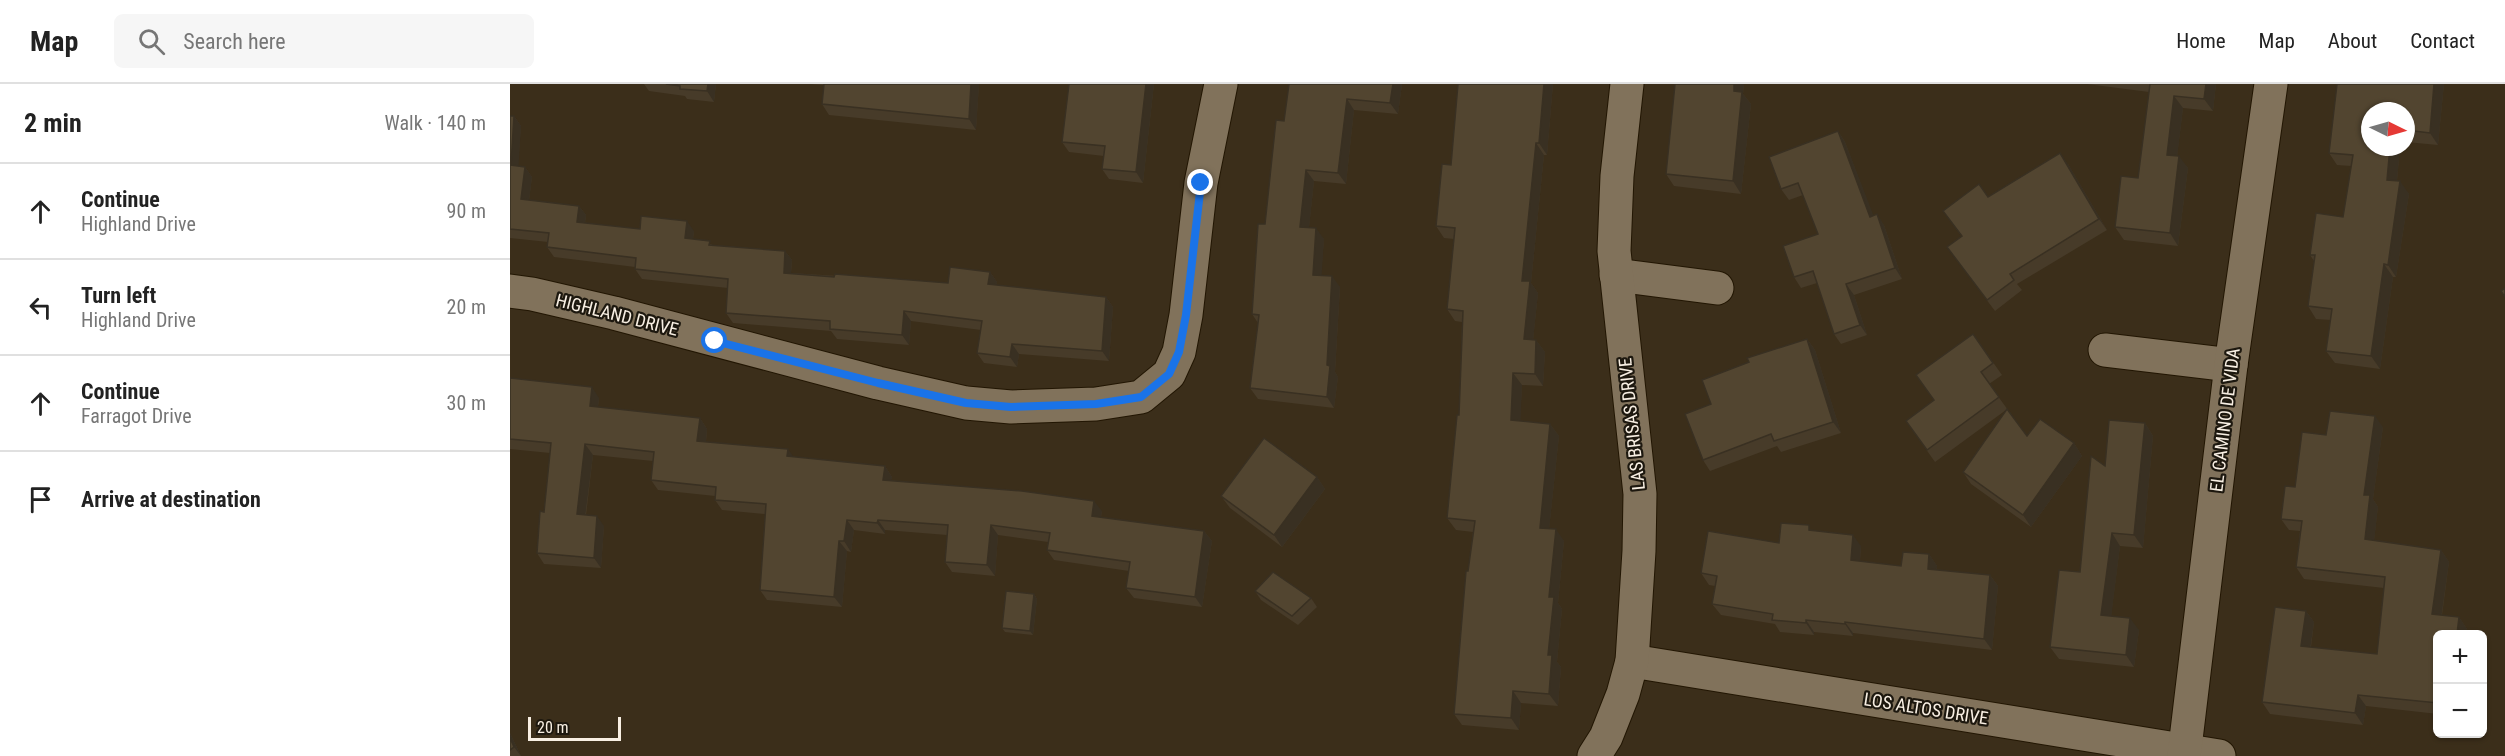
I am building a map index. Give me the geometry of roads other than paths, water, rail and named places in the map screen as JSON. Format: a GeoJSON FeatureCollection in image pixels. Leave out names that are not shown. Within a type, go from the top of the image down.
{"type":"FeatureCollection","features":[{"type":"Feature","properties":{"kind":"street","name":"HIGHLAND DRIVE"},"geometry":{"type":"LineString","coordinates":[[510,291],[614,313],[878,383],[966,403],[1011,407],[1096,404],[1141,397],[1169,374],[1179,352],[1201,183],[1221,84]]}},
{"type":"Feature","properties":{"kind":"street","name":"LAS BRISAS DRIVE"},"geometry":{"type":"LineString","coordinates":[[1594,756],[1606,737],[1632,662],[1639,561],[1640,494],[1614,251],[1617,176],[1627,84]]}},
{"type":"Feature","properties":{"kind":"street","name":"EL CAMINO DE VIDA"},"geometry":{"type":"LineString","coordinates":[[2185,754],[2231,365],[2271,84]]}},
{"type":"Feature","properties":{"kind":"street"},"geometry":{"type":"LineString","coordinates":[[1616,275],[1717,288]]}},
{"type":"Feature","properties":{"kind":"street"},"geometry":{"type":"LineString","coordinates":[[2105,350],[2231,365]]}},
{"type":"Feature","properties":{"kind":"street","name":"LOS ALTOS DRIVE"},"geometry":{"type":"LineString","coordinates":[[1632,662],[2185,754],[2219,756]]}}]}
